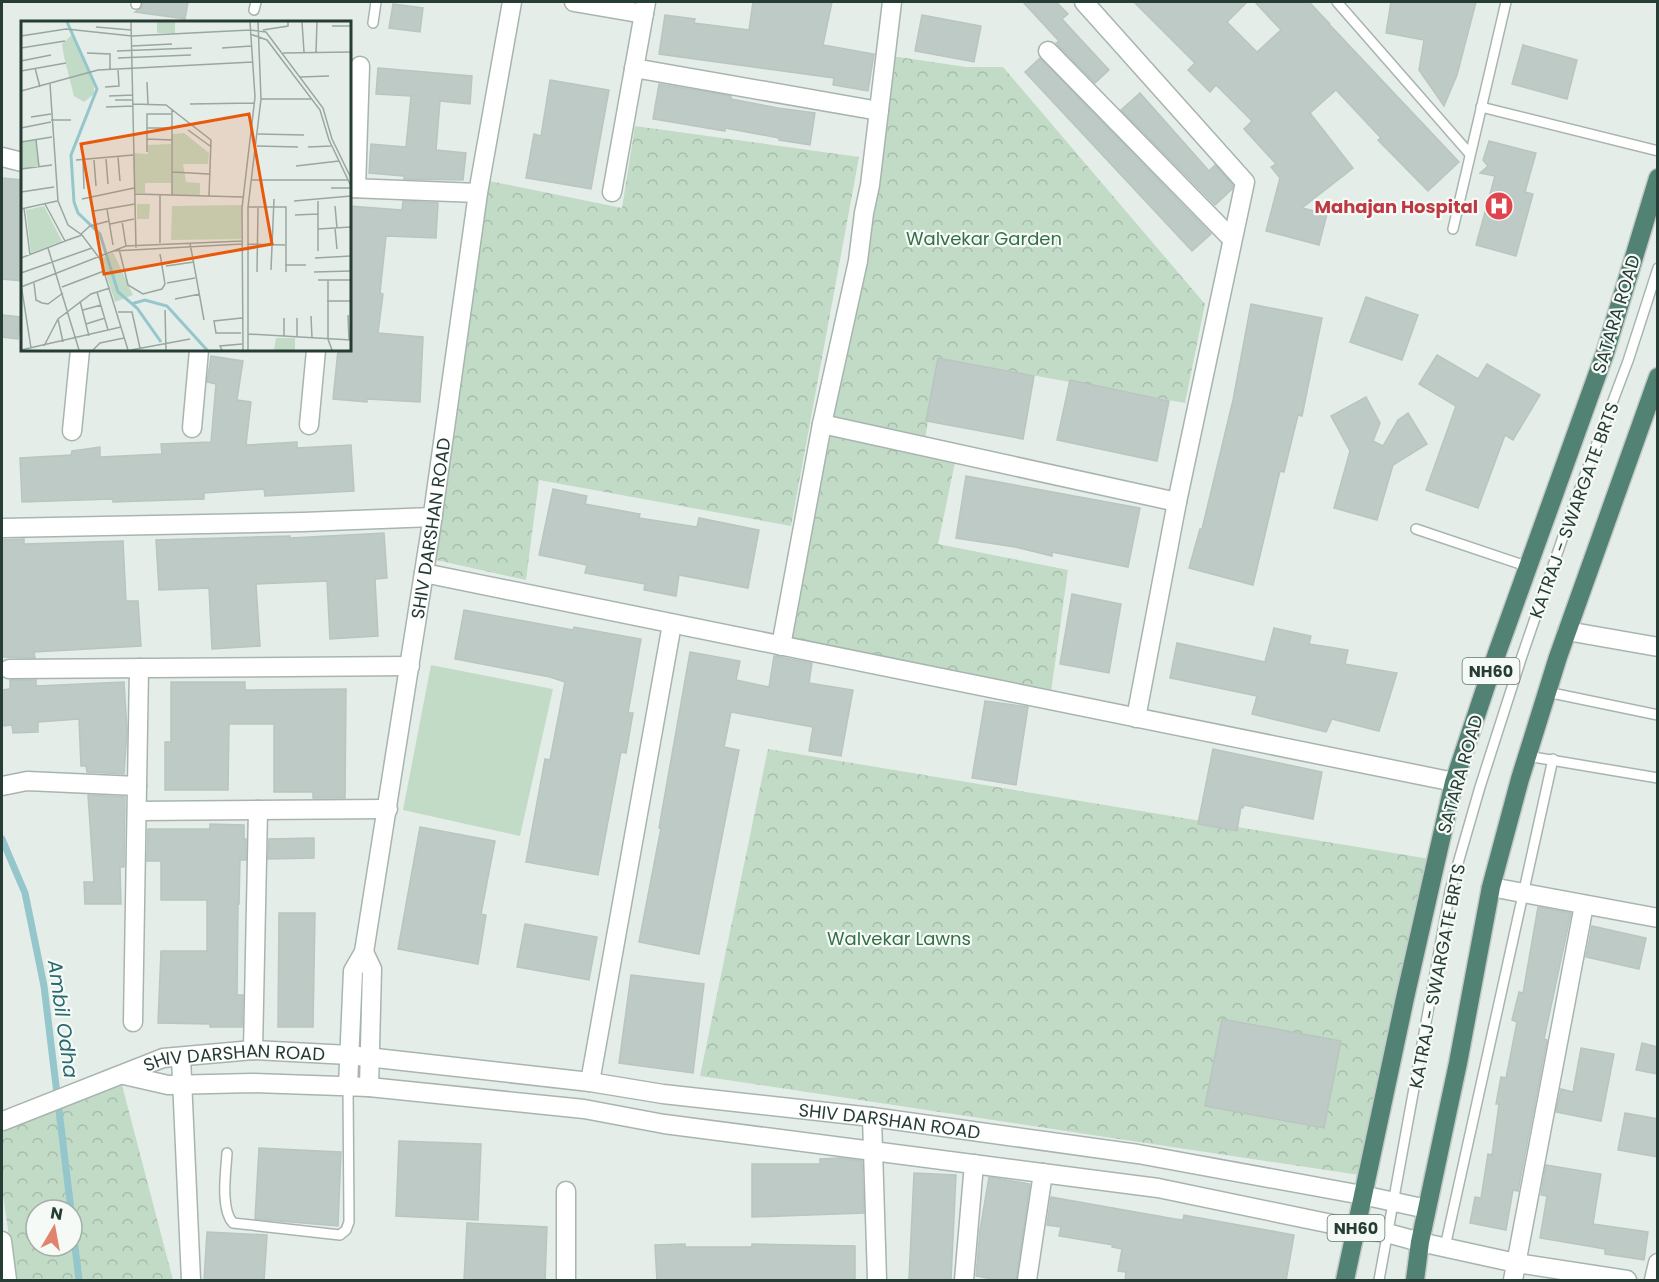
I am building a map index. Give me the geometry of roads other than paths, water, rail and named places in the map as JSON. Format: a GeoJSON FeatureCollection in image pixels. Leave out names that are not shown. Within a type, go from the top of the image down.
{"type":"FeatureCollection","features":[{"type":"Feature","properties":{"kind":"highway","name":"SATARA ROAD"},"geometry":{"type":"LineString","coordinates":[[1345,1281],[1454,783],[1497,653],[1605,353],[1658,178]]}},
{"type":"Feature","properties":{"kind":"highway"},"geometry":{"type":"LineString","coordinates":[[1415,1281],[1420,1242],[1461,1053],[1491,887],[1546,692],[1615,491],[1650,420],[1658,377]]}},
{"type":"Feature","properties":{"kind":"street","name":"SHIV DARSHAN ROAD"},"geometry":{"type":"LineString","coordinates":[[348,1086],[353,971],[364,952],[388,809],[433,517],[478,193],[512,2]]}},
{"type":"Feature","properties":{"kind":"street"},"geometry":{"type":"LineString","coordinates":[[574,2],[645,8],[612,192]]}},
{"type":"Feature","properties":{"kind":"street"},"geometry":{"type":"LineString","coordinates":[[781,646],[822,424],[858,261],[870,185],[892,2]]}},
{"type":"Feature","properties":{"kind":"street"},"geometry":{"type":"LineString","coordinates":[[1084,2],[1245,182],[1177,502],[1136,718]]}},
{"type":"Feature","properties":{"kind":"street"},"geometry":{"type":"LineString","coordinates":[[1048,51],[1232,239]]}},
{"type":"Feature","properties":{"kind":"street"},"geometry":{"type":"LineString","coordinates":[[360,66],[353,188],[478,193]]}},
{"type":"Feature","properties":{"kind":"street"},"geometry":{"type":"LineString","coordinates":[[634,68],[879,111]]}},
{"type":"Feature","properties":{"kind":"street"},"geometry":{"type":"LineString","coordinates":[[2,157],[21,162]]}},
{"type":"Feature","properties":{"kind":"street"},"geometry":{"type":"LineString","coordinates":[[72,431],[80,351]]}},
{"type":"Feature","properties":{"kind":"street"},"geometry":{"type":"LineString","coordinates":[[192,428],[199,351]]}},
{"type":"Feature","properties":{"kind":"street"},"geometry":{"type":"LineString","coordinates":[[309,425],[316,351]]}},
{"type":"Feature","properties":{"kind":"street"},"geometry":{"type":"LineString","coordinates":[[822,424],[1177,502]]}},
{"type":"Feature","properties":{"kind":"street"},"geometry":{"type":"LineString","coordinates":[[2,528],[433,517]]}},
{"type":"Feature","properties":{"kind":"street"},"geometry":{"type":"LineString","coordinates":[[424,573],[1454,783]]}},
{"type":"Feature","properties":{"kind":"street"},"geometry":{"type":"LineString","coordinates":[[590,1082],[672,624]]}},
{"type":"Feature","properties":{"kind":"street"},"geometry":{"type":"LineString","coordinates":[[1567,631],[1658,647]]}},
{"type":"Feature","properties":{"kind":"street"},"geometry":{"type":"LineString","coordinates":[[9,669],[410,666]]}},
{"type":"Feature","properties":{"kind":"street"},"geometry":{"type":"LineString","coordinates":[[133,1022],[139,668]]}},
{"type":"Feature","properties":{"kind":"street"},"geometry":{"type":"LineString","coordinates":[[2,786],[27,781],[137,786]]}},
{"type":"Feature","properties":{"kind":"street"},"geometry":{"type":"LineString","coordinates":[[137,812],[388,809]]}},
{"type":"Feature","properties":{"kind":"street"},"geometry":{"type":"LineString","coordinates":[[253,1050],[258,810]]}},
{"type":"Feature","properties":{"kind":"street"},"geometry":{"type":"LineString","coordinates":[[1491,887],[1658,918]]}},
{"type":"Feature","properties":{"kind":"street"},"geometry":{"type":"LineString","coordinates":[[1515,1272],[1584,905]]}},
{"type":"Feature","properties":{"kind":"street"},"geometry":{"type":"LineString","coordinates":[[364,952],[372,969],[369,1087]]}},
{"type":"Feature","properties":{"kind":"street","name":"SHIV DARSHAN ROAD"},"geometry":{"type":"LineString","coordinates":[[2,1121],[163,1058],[253,1050],[349,1055],[872,1117],[1138,1154],[1427,1209]]}},
{"type":"Feature","properties":{"kind":"street"},"geometry":{"type":"LineString","coordinates":[[181,1057],[191,1281]]}},
{"type":"Feature","properties":{"kind":"street","name":"SHIV DARSHAN ROAD"},"geometry":{"type":"LineString","coordinates":[[124,1075],[168,1085],[252,1083],[369,1087],[584,1109],[664,1124],[1158,1188],[1388,1233],[1445,1247],[1515,1272],[1627,1281]]}},
{"type":"Feature","properties":{"kind":"street"},"geometry":{"type":"LineString","coordinates":[[872,1117],[878,1281]]}},
{"type":"Feature","properties":{"kind":"street"},"geometry":{"type":"LineString","coordinates":[[964,1281],[974,1164]]}},
{"type":"Feature","properties":{"kind":"street"},"geometry":{"type":"LineString","coordinates":[[1027,1281],[1043,1173]]}},
{"type":"Feature","properties":{"kind":"street"},"geometry":{"type":"LineString","coordinates":[[566,1191],[566,1281]]}},
{"type":"Feature","properties":{"kind":"street"},"geometry":{"type":"LineString","coordinates":[[2,1249],[8,1281]]}},
{"type":"Feature","properties":{"kind":"street"},"geometry":{"type":"LineString","coordinates":[[1654,1281],[1658,1263]]}},
{"type":"Feature","properties":{"kind":"lane"},"geometry":{"type":"LineString","coordinates":[[373,23],[376,2]]}},
{"type":"Feature","properties":{"kind":"lane"},"geometry":{"type":"LineString","coordinates":[[1338,2],[1469,153]]}},
{"type":"Feature","properties":{"kind":"lane"},"geometry":{"type":"LineString","coordinates":[[1453,229],[1506,2]]}},
{"type":"Feature","properties":{"kind":"lane"},"geometry":{"type":"LineString","coordinates":[[1481,107],[1658,151]]}},
{"type":"Feature","properties":{"kind":"lane","name":"KATRAJ - SWARGATE BRTS"},"geometry":{"type":"LineString","coordinates":[[1379,1281],[1450,891],[1521,659],[1577,496],[1628,360],[1658,268]]}},
{"type":"Feature","properties":{"kind":"lane"},"geometry":{"type":"LineString","coordinates":[[1416,529],[1529,567]]}},
{"type":"Feature","properties":{"kind":"lane"},"geometry":{"type":"LineString","coordinates":[[1546,692],[1658,715]]}},
{"type":"Feature","properties":{"kind":"lane"},"geometry":{"type":"LineString","coordinates":[[1527,756],[1658,778]]}},
{"type":"Feature","properties":{"kind":"lane"},"geometry":{"type":"LineString","coordinates":[[1445,1247],[1553,759]]}},
{"type":"Feature","properties":{"kind":"lane"},"geometry":{"type":"LineString","coordinates":[[227,1153],[225,1197],[227,1217],[233,1223],[340,1235],[346,1230],[349,1222],[348,1086]]}},
{"type":"Feature","properties":{"kind":"waterway","name":"Ambil Odha"},"geometry":{"type":"LineString","coordinates":[[2,839],[25,893],[44,986],[70,1198]]}},
{"type":"Feature","properties":{"kind":"waterway","name":"Ambil Odha"},"geometry":{"type":"LineString","coordinates":[[76,1258],[79,1280]]}},
{"type":"Feature","properties":{"kind":"place","name":"Mahajan Hospital"},"geometry":{"type":"Point","coordinates":[1499,206]}},
{"type":"Feature","properties":{"kind":"park label","name":"Walvekar Garden"},"geometry":{"type":"Point","coordinates":[984,238]}},
{"type":"Feature","properties":{"kind":"park label","name":"Walvekar Lawns"},"geometry":{"type":"Point","coordinates":[899,938]}}]}
